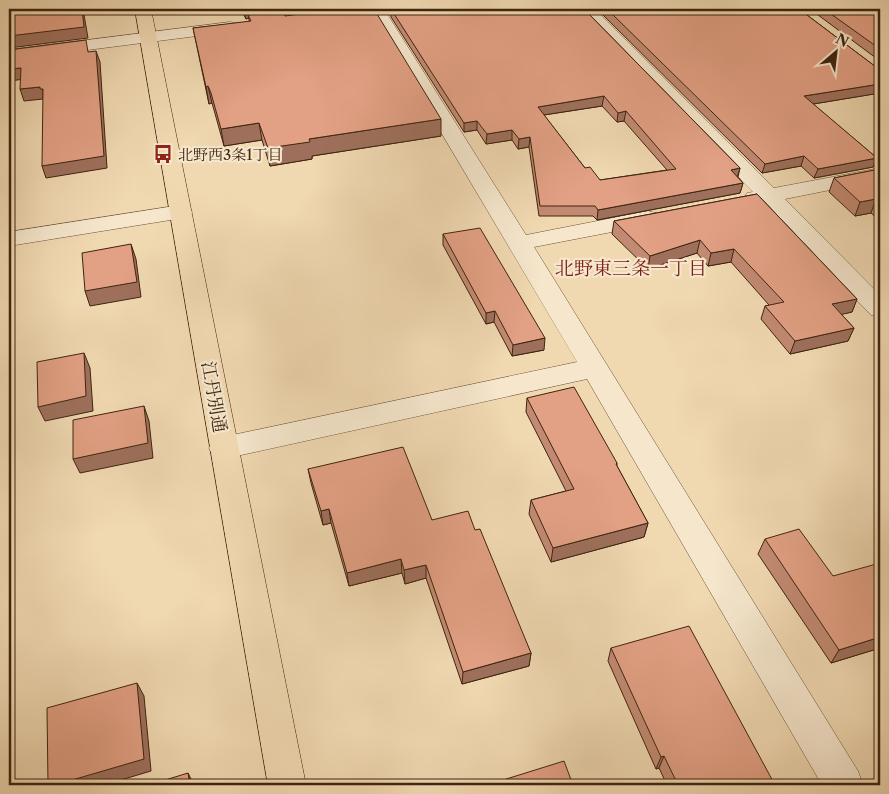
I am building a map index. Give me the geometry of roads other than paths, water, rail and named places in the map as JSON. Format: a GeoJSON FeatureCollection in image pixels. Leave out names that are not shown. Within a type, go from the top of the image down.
{"type":"FeatureCollection","features":[{"type":"Feature","properties":{"kind":"main road","name":"江丹別通"},"geometry":{"type":"LineString","coordinates":[[143,9],[287,785]]}},
{"type":"Feature","properties":{"kind":"street"},"geometry":{"type":"LineString","coordinates":[[372,9],[520,243],[844,785]]}},
{"type":"Feature","properties":{"kind":"street"},"geometry":{"type":"LineString","coordinates":[[586,9],[880,309]]}},
{"type":"Feature","properties":{"kind":"street"},"geometry":{"type":"LineString","coordinates":[[9,55],[250,25]]}},
{"type":"Feature","properties":{"kind":"street"},"geometry":{"type":"LineString","coordinates":[[739,201],[880,174]]}},
{"type":"Feature","properties":{"kind":"street"},"geometry":{"type":"LineString","coordinates":[[9,239],[182,212]]}},
{"type":"Feature","properties":{"kind":"street"},"geometry":{"type":"LineString","coordinates":[[520,243],[672,214]]}},
{"type":"Feature","properties":{"kind":"street"},"geometry":{"type":"LineString","coordinates":[[223,448],[593,368]]}},
{"type":"Feature","properties":{"kind":"place","name":"北野西3条1丁目"},"geometry":{"type":"Point","coordinates":[163,154]}},
{"type":"Feature","properties":{"kind":"district","name":"北野東三条一丁目"},"geometry":{"type":"Point","coordinates":[631,268]}}]}
